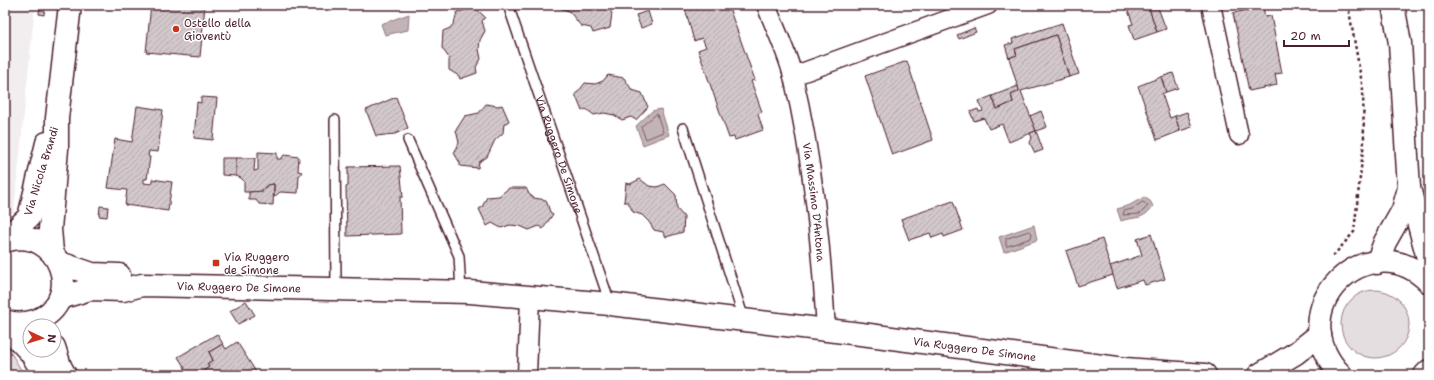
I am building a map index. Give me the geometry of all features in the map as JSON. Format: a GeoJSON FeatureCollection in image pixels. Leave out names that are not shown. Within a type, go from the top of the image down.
{"type":"FeatureCollection","features":[{"type":"Feature","properties":{"kind":"street","name":"Via Nicola Brandi"},"geometry":{"type":"LineString","coordinates":[[53,312],[64,281],[56,258],[50,229],[57,149],[57,118],[70,5]]}},
{"type":"Feature","properties":{"kind":"street","name":"Via Massimo D'Antona"},"geometry":{"type":"LineString","coordinates":[[766,5],[792,76],[812,172],[822,261],[826,330]]}},
{"type":"Feature","properties":{"kind":"street"},"geometry":{"type":"LineString","coordinates":[[792,76],[988,5]]}},
{"type":"Feature","properties":{"kind":"street"},"geometry":{"type":"LineString","coordinates":[[1211,5],[1239,135]]}},
{"type":"Feature","properties":{"kind":"street"},"geometry":{"type":"LineString","coordinates":[[1392,5],[1400,43],[1409,188],[1429,262]]}},
{"type":"Feature","properties":{"kind":"street","name":"Via Nicola Brandi"},"geometry":{"type":"LineString","coordinates":[[5,240],[29,217],[46,147],[57,118]]}},
{"type":"Feature","properties":{"kind":"street"},"geometry":{"type":"LineString","coordinates":[[1377,263],[1385,242],[1403,210],[1409,188]]}},
{"type":"Feature","properties":{"kind":"street","name":"Via Ruggero De Simone"},"geometry":{"type":"LineString","coordinates":[[5,240],[14,238],[28,238],[41,243],[56,258],[92,274],[122,275],[142,285]]}},
{"type":"Feature","properties":{"kind":"street"},"geometry":{"type":"LineString","coordinates":[[1341,375],[1330,364],[1322,346],[1318,326],[1322,306],[1331,288],[1346,274],[1364,265],[1384,262],[1404,265],[1421,275],[1429,282]]}},
{"type":"Feature","properties":{"kind":"street","name":"Via Ruggero De Simone"},"geometry":{"type":"LineString","coordinates":[[5,321],[18,324],[29,323],[40,319],[90,289],[123,290],[142,285],[461,292],[610,304],[826,330],[1071,368],[1125,369],[1204,375]]}},
{"type":"Feature","properties":{"kind":"street"},"geometry":{"type":"LineString","coordinates":[[527,375],[530,298]]}},
{"type":"Feature","properties":{"kind":"street"},"geometry":{"type":"LineString","coordinates":[[5,325],[31,353],[45,375]]}},
{"type":"Feature","properties":{"kind":"street"},"geometry":{"type":"LineString","coordinates":[[1259,375],[1296,353],[1320,334]]}},
{"type":"Feature","properties":{"kind":"street"},"geometry":{"type":"LineString","coordinates":[[57,358],[65,375]]}},
{"type":"Feature","properties":{"kind":"street"},"geometry":{"type":"LineString","coordinates":[[1425,375],[1429,371]]}},
{"type":"Feature","properties":{"kind":"lane","name":"Via Ruggero De Simone"},"geometry":{"type":"LineString","coordinates":[[508,5],[610,304]]}},
{"type":"Feature","properties":{"kind":"lane"},"geometry":{"type":"LineString","coordinates":[[335,120],[336,289]]}},
{"type":"Feature","properties":{"kind":"lane"},"geometry":{"type":"LineString","coordinates":[[683,128],[745,320]]}},
{"type":"Feature","properties":{"kind":"lane"},"geometry":{"type":"LineString","coordinates":[[408,140],[459,256],[461,292]]}},
{"type":"Feature","properties":{"kind":"path"},"geometry":{"type":"LineString","coordinates":[[1331,258],[1354,232],[1364,140],[1363,89],[1348,5]]}},
{"type":"Feature","properties":{"kind":"shaded area"},"geometry":{"type":"Polygon","coordinates":[[[5,5],[35,5],[14,212],[5,220],[5,5]]]}},
{"type":"Feature","properties":{"kind":"green space"},"geometry":{"type":"Polygon","coordinates":[[[1375,290],[1388,292],[1399,300],[1407,311],[1409,324],[1407,337],[1399,348],[1388,356],[1375,358],[1362,356],[1351,348],[1343,337],[1341,324],[1343,311],[1351,300],[1362,292],[1375,290]]]}},
{"type":"Feature","properties":{"kind":"green space"},"geometry":{"type":"Polygon","coordinates":[[[5,345],[7,346],[24,375],[5,375],[5,345]]]}},
{"type":"Feature","properties":{"kind":"water"},"geometry":{"type":"Polygon","coordinates":[[[409,14],[408,30],[385,35],[381,24],[409,14]]]}},
{"type":"Feature","properties":{"kind":"water"},"geometry":{"type":"Polygon","coordinates":[[[661,109],[669,135],[643,145],[636,126],[652,111],[661,109]]]}},
{"type":"Feature","properties":{"kind":"water"},"geometry":{"type":"Polygon","coordinates":[[[1144,197],[1150,201],[1153,206],[1149,211],[1142,216],[1121,221],[1117,209],[1130,205],[1144,197]]]}},
{"type":"Feature","properties":{"kind":"water"},"geometry":{"type":"Polygon","coordinates":[[[1034,225],[1037,240],[1004,252],[999,237],[1034,225]]]}},
{"type":"Feature","properties":{"kind":"building"},"geometry":{"type":"Polygon","coordinates":[[[40,5],[45,5],[44,15],[39,14],[40,5]]]}},
{"type":"Feature","properties":{"kind":"building","name":"Ostello della Gioventù"},"geometry":{"type":"Polygon","coordinates":[[[151,5],[205,5],[200,57],[146,52],[151,5]]]}},
{"type":"Feature","properties":{"kind":"building"},"geometry":{"type":"Polygon","coordinates":[[[472,5],[485,17],[482,21],[485,31],[480,40],[479,49],[481,59],[476,67],[477,73],[460,79],[459,76],[449,70],[449,58],[442,48],[443,31],[450,28],[454,23],[457,12],[469,9],[472,5]]]}},
{"type":"Feature","properties":{"kind":"building"},"geometry":{"type":"Polygon","coordinates":[[[559,5],[605,5],[612,13],[610,28],[593,33],[591,28],[581,26],[569,11],[560,8],[559,5]]]}},
{"type":"Feature","properties":{"kind":"building"},"geometry":{"type":"Polygon","coordinates":[[[684,5],[728,5],[755,80],[751,81],[762,112],[758,114],[763,130],[735,140],[734,137],[729,138],[698,50],[706,47],[702,38],[694,41],[684,5]]]}},
{"type":"Feature","properties":{"kind":"building"},"geometry":{"type":"Polygon","coordinates":[[[1126,5],[1148,5],[1157,32],[1134,40],[1129,25],[1133,24],[1126,5]]]}},
{"type":"Feature","properties":{"kind":"building"},"geometry":{"type":"Polygon","coordinates":[[[1148,5],[1157,5],[1166,29],[1157,32],[1148,5]]]}},
{"type":"Feature","properties":{"kind":"building"},"geometry":{"type":"Polygon","coordinates":[[[1263,7],[1265,17],[1271,16],[1282,73],[1275,74],[1277,85],[1249,91],[1233,13],[1263,7]]]}},
{"type":"Feature","properties":{"kind":"building"},"geometry":{"type":"Polygon","coordinates":[[[648,11],[652,24],[641,28],[636,15],[648,11]]]}},
{"type":"Feature","properties":{"kind":"building"},"geometry":{"type":"Polygon","coordinates":[[[1062,23],[1079,74],[1069,77],[1056,35],[1015,49],[1017,55],[1009,58],[1005,45],[1013,43],[1012,39],[1062,23]]]}},
{"type":"Feature","properties":{"kind":"building"},"geometry":{"type":"Polygon","coordinates":[[[974,28],[976,32],[959,39],[957,35],[974,28]]]}},
{"type":"Feature","properties":{"kind":"building"},"geometry":{"type":"Polygon","coordinates":[[[1056,35],[1069,77],[1021,91],[1036,131],[1009,142],[1002,124],[989,129],[984,118],[974,121],[970,112],[978,109],[979,112],[983,111],[979,101],[992,96],[997,109],[1013,102],[1011,95],[1019,91],[1009,58],[1017,55],[1015,49],[1056,35]]]}},
{"type":"Feature","properties":{"kind":"building"},"geometry":{"type":"Polygon","coordinates":[[[907,61],[933,140],[892,155],[865,76],[907,61]]]}},
{"type":"Feature","properties":{"kind":"building"},"geometry":{"type":"Polygon","coordinates":[[[1173,73],[1178,88],[1166,92],[1161,77],[1173,73]]]}},
{"type":"Feature","properties":{"kind":"building"},"geometry":{"type":"Polygon","coordinates":[[[608,75],[624,78],[632,90],[642,93],[648,107],[636,120],[631,117],[622,120],[614,115],[604,113],[594,115],[586,109],[582,111],[575,94],[585,83],[595,84],[603,81],[608,75]]]}},
{"type":"Feature","properties":{"kind":"building"},"geometry":{"type":"Polygon","coordinates":[[[1161,77],[1166,92],[1162,94],[1170,118],[1175,116],[1180,131],[1157,140],[1138,86],[1161,77]]]}},
{"type":"Feature","properties":{"kind":"building"},"geometry":{"type":"Polygon","coordinates":[[[1018,86],[1019,91],[1011,95],[1013,102],[997,109],[992,96],[1018,86]]]}},
{"type":"Feature","properties":{"kind":"building"},"geometry":{"type":"Polygon","coordinates":[[[201,97],[217,98],[213,140],[194,138],[197,102],[201,103],[201,97]]]}},
{"type":"Feature","properties":{"kind":"building"},"geometry":{"type":"Polygon","coordinates":[[[396,97],[408,128],[395,134],[376,136],[366,110],[396,97]]]}},
{"type":"Feature","properties":{"kind":"building"},"geometry":{"type":"Polygon","coordinates":[[[486,104],[498,106],[502,105],[509,121],[504,124],[503,133],[495,140],[487,157],[479,162],[478,168],[460,166],[460,163],[454,153],[459,143],[456,130],[465,116],[479,113],[486,104]]]}},
{"type":"Feature","properties":{"kind":"building"},"geometry":{"type":"Polygon","coordinates":[[[137,106],[163,110],[158,152],[149,151],[148,156],[150,157],[147,179],[144,179],[144,183],[152,184],[152,179],[172,182],[168,211],[125,205],[127,190],[108,188],[115,139],[132,142],[137,106]]]}},
{"type":"Feature","properties":{"kind":"building"},"geometry":{"type":"Polygon","coordinates":[[[1041,111],[1047,127],[1036,131],[1030,116],[1041,111]]]}},
{"type":"Feature","properties":{"kind":"building"},"geometry":{"type":"Polygon","coordinates":[[[1187,112],[1192,127],[1180,131],[1175,116],[1187,112]]]}},
{"type":"Feature","properties":{"kind":"building"},"geometry":{"type":"Polygon","coordinates":[[[1036,131],[1043,150],[1035,153],[1030,143],[1032,138],[1030,133],[1036,131]]]}},
{"type":"Feature","properties":{"kind":"building"},"geometry":{"type":"Polygon","coordinates":[[[258,152],[277,153],[277,159],[281,159],[284,155],[299,157],[298,171],[302,172],[299,176],[298,193],[280,192],[274,197],[274,184],[267,185],[260,192],[244,192],[244,181],[236,176],[236,158],[255,158],[254,171],[258,170],[258,152]]]}},
{"type":"Feature","properties":{"kind":"building"},"geometry":{"type":"Polygon","coordinates":[[[222,158],[236,158],[236,176],[222,175],[222,158]]]}},
{"type":"Feature","properties":{"kind":"building"},"geometry":{"type":"Polygon","coordinates":[[[400,166],[403,197],[400,197],[401,234],[347,236],[346,187],[348,186],[348,167],[400,166]]]}},
{"type":"Feature","properties":{"kind":"building"},"geometry":{"type":"Polygon","coordinates":[[[640,179],[649,186],[657,187],[665,184],[676,195],[677,209],[684,217],[683,232],[666,237],[663,232],[654,230],[642,215],[633,212],[628,202],[624,202],[626,183],[630,184],[640,179]]]}},
{"type":"Feature","properties":{"kind":"building"},"geometry":{"type":"Polygon","coordinates":[[[274,184],[273,205],[259,204],[256,200],[249,200],[249,192],[263,191],[267,185],[274,184]]]}},
{"type":"Feature","properties":{"kind":"building"},"geometry":{"type":"Polygon","coordinates":[[[509,188],[526,188],[529,194],[534,198],[546,200],[550,212],[553,214],[543,229],[539,226],[529,230],[520,226],[510,225],[501,228],[492,223],[487,226],[479,209],[482,207],[487,197],[499,196],[509,188]]]}},
{"type":"Feature","properties":{"kind":"building"},"geometry":{"type":"Polygon","coordinates":[[[953,201],[963,230],[944,237],[943,234],[932,238],[930,233],[909,240],[901,219],[953,201]]]}},
{"type":"Feature","properties":{"kind":"building"},"geometry":{"type":"Polygon","coordinates":[[[100,206],[108,207],[107,217],[99,216],[100,206]]]}},
{"type":"Feature","properties":{"kind":"building"},"geometry":{"type":"Polygon","coordinates":[[[1151,234],[1165,279],[1145,285],[1143,280],[1117,288],[1110,266],[1142,255],[1137,239],[1151,234]]]}},
{"type":"Feature","properties":{"kind":"building"},"geometry":{"type":"Polygon","coordinates":[[[1102,239],[1113,275],[1078,286],[1066,251],[1102,239]]]}},
{"type":"Feature","properties":{"kind":"building"},"geometry":{"type":"Polygon","coordinates":[[[246,301],[255,315],[238,324],[230,311],[246,301]]]}},
{"type":"Feature","properties":{"kind":"building"},"geometry":{"type":"Polygon","coordinates":[[[217,334],[223,344],[209,352],[213,360],[207,364],[209,367],[202,372],[204,375],[183,375],[185,368],[178,357],[217,334]]]}},
{"type":"Feature","properties":{"kind":"building"},"geometry":{"type":"Polygon","coordinates":[[[237,342],[258,375],[204,375],[202,372],[209,367],[207,364],[213,360],[209,352],[223,344],[226,349],[237,342]]]}},
{"type":"Feature","properties":{"kind":"place","name":"Ostello della Gioventù"},"geometry":{"type":"Point","coordinates":[176,29]}},
{"type":"Feature","properties":{"kind":"place","name":"Via Ruggero de Simone"},"geometry":{"type":"Point","coordinates":[216,263]}}]}
